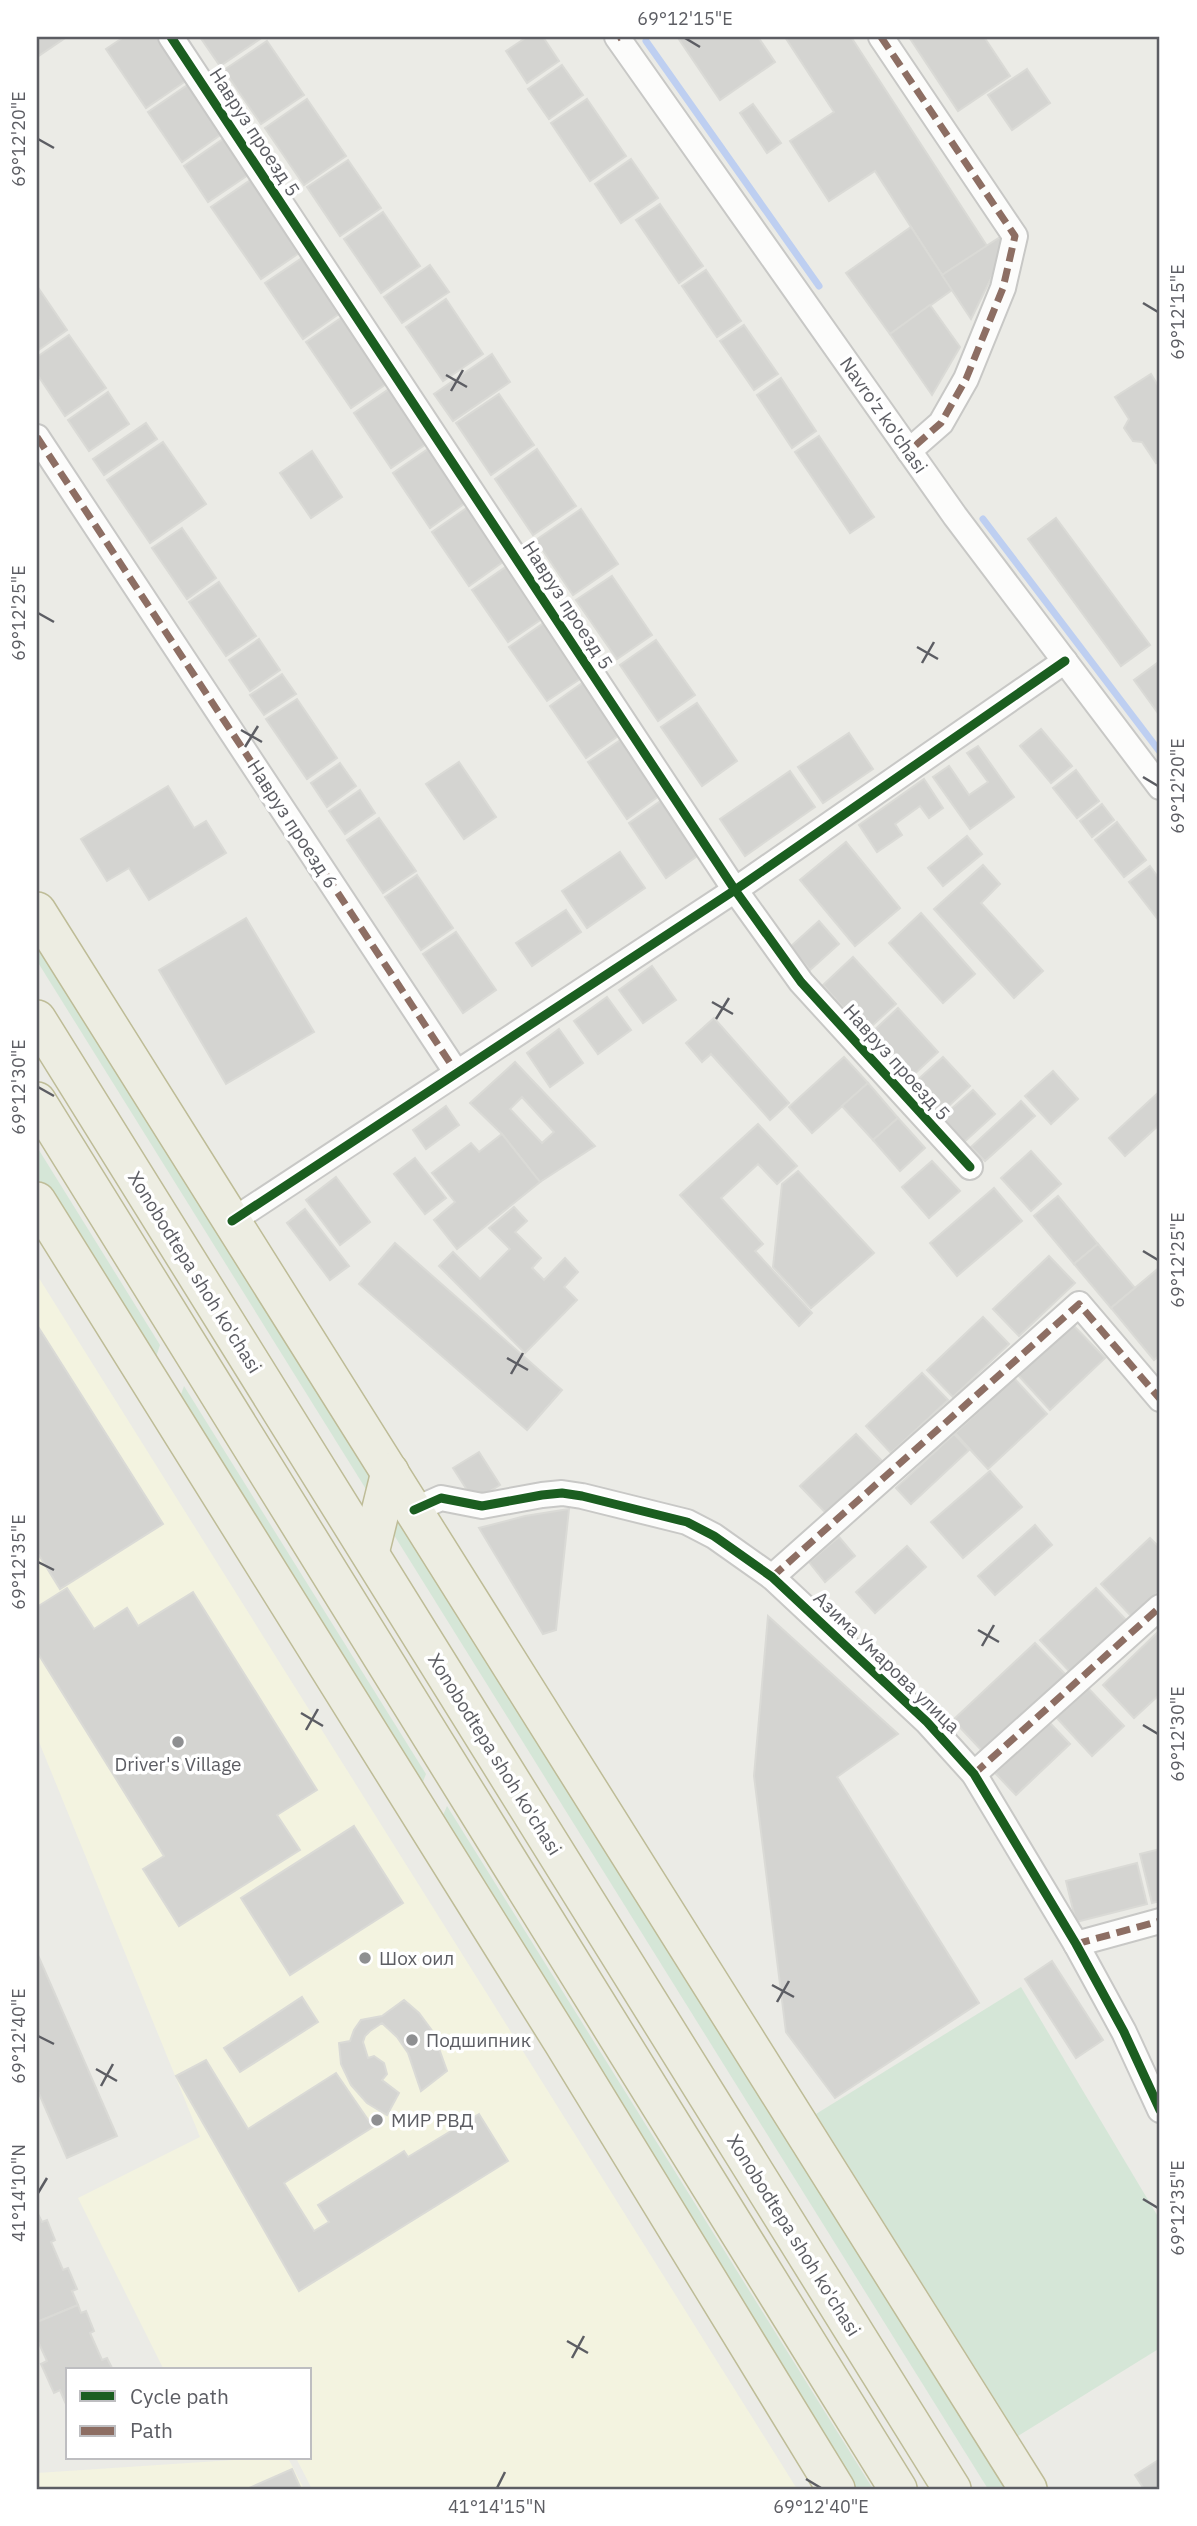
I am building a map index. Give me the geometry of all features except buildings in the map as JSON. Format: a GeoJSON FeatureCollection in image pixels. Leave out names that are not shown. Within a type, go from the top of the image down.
{"type":"FeatureCollection","features":[{"type":"Feature","properties":{"kind":"highway"},"geometry":{"type":"LineString","coordinates":[[37,911],[1028,2489]]}},
{"type":"Feature","properties":{"kind":"highway","name":"Xonobodtepa shoh ko'chasi"},"geometry":{"type":"LineString","coordinates":[[37,1019],[952,2489]]}},
{"type":"Feature","properties":{"kind":"highway"},"geometry":{"type":"LineString","coordinates":[[37,1101],[898,2489]]}},
{"type":"Feature","properties":{"kind":"highway"},"geometry":{"type":"LineString","coordinates":[[37,1201],[570,2054],[836,2489]]}},
{"type":"Feature","properties":{"kind":"highway"},"geometry":{"type":"LineString","coordinates":[[167,1312],[168,1411]]}},
{"type":"Feature","properties":{"kind":"highway"},"geometry":{"type":"LineString","coordinates":[[370,1553],[390,1472]]}},
{"type":"Feature","properties":{"kind":"highway"},"geometry":{"type":"LineString","coordinates":[[432,1833],[437,1746]]}},
{"type":"Feature","properties":{"kind":"street","name":"Навруз проезд 5"},"geometry":{"type":"LineString","coordinates":[[171,37],[735,890],[801,982],[970,1167]]}},
{"type":"Feature","properties":{"kind":"street","name":"Navro'z ko'chasi"},"geometry":{"type":"LineString","coordinates":[[618,37],[955,516],[1160,787]]}},
{"type":"Feature","properties":{"kind":"street"},"geometry":{"type":"LineString","coordinates":[[881,37],[1016,236],[1003,288],[966,379],[941,424],[909,451]]}},
{"type":"Feature","properties":{"kind":"street","name":"Навруз проезд 6"},"geometry":{"type":"LineString","coordinates":[[37,437],[456,1072]]}},
{"type":"Feature","properties":{"kind":"street"},"geometry":{"type":"LineString","coordinates":[[232,1221],[735,890],[1065,661]]}},
{"type":"Feature","properties":{"kind":"street"},"geometry":{"type":"LineString","coordinates":[[772,1577],[1079,1304],[1160,1399]]}},
{"type":"Feature","properties":{"kind":"street","name":"Азима Умарова улица"},"geometry":{"type":"LineString","coordinates":[[414,1510],[442,1498],[482,1506],[542,1495],[562,1493],[582,1496],[687,1522],[714,1536],[772,1577],[927,1722],[974,1774],[1076,1944],[1124,2032],[1160,2110]]}},
{"type":"Feature","properties":{"kind":"street"},"geometry":{"type":"LineString","coordinates":[[974,1774],[1160,1607]]}},
{"type":"Feature","properties":{"kind":"street"},"geometry":{"type":"LineString","coordinates":[[1076,1944],[1160,1921]]}},
{"type":"Feature","properties":{"kind":"shaded area"},"geometry":{"type":"Polygon","coordinates":[[[37,930],[378,1479],[369,1494],[37,961],[37,930]]]}},
{"type":"Feature","properties":{"kind":"shaded area"},"geometry":{"type":"Polygon","coordinates":[[[37,1147],[160,1345],[154,1363],[37,1193],[37,1147]]]}},
{"type":"Feature","properties":{"kind":"shaded area"},"geometry":{"type":"Polygon","coordinates":[[[37,1275],[797,2489],[312,2489],[297,2460],[312,2460],[312,2368],[163,2368],[78,2198],[200,2137],[37,1737],[37,1275]]]}},
{"type":"Feature","properties":{"kind":"shaded area"},"geometry":{"type":"Polygon","coordinates":[[[184,1386],[426,1774],[419,1792],[178,1403],[184,1386]]]}},
{"type":"Feature","properties":{"kind":"shaded area"},"geometry":{"type":"Polygon","coordinates":[[[397,1509],[1007,2489],[988,2489],[389,1527],[397,1509]]]}},
{"type":"Feature","properties":{"kind":"shaded area"},"geometry":{"type":"Polygon","coordinates":[[[447,1806],[873,2489],[855,2489],[440,1822],[447,1806]]]}},
{"type":"Feature","properties":{"kind":"shaded area"},"geometry":{"type":"Polygon","coordinates":[[[1021,1987],[1160,2220],[1160,2348],[1018,2436],[816,2114],[1021,1987]]]}},
{"type":"Feature","properties":{"kind":"shaded area"},"geometry":{"type":"Polygon","coordinates":[[[232,2460],[289,2460],[304,2489],[37,2489],[37,2473],[232,2460]]]}},
{"type":"Feature","properties":{"kind":"waterway"},"geometry":{"type":"LineString","coordinates":[[646,41],[819,286]]}},
{"type":"Feature","properties":{"kind":"waterway"},"geometry":{"type":"LineString","coordinates":[[983,519],[1160,752]]}},
{"type":"Feature","properties":{"kind":"marked path"},"geometry":{"type":"LineString","coordinates":[[881,37],[1015,236],[1003,288],[966,379],[941,423],[909,451]]}},
{"type":"Feature","properties":{"kind":"marked path"},"geometry":{"type":"LineString","coordinates":[[37,437],[456,1072]]}},
{"type":"Feature","properties":{"kind":"marked path"},"geometry":{"type":"LineString","coordinates":[[772,1577],[1079,1304],[1160,1399]]}},
{"type":"Feature","properties":{"kind":"marked path"},"geometry":{"type":"LineString","coordinates":[[974,1774],[1160,1607]]}},
{"type":"Feature","properties":{"kind":"marked path"},"geometry":{"type":"LineString","coordinates":[[1076,1944],[1160,1921]]}},
{"type":"Feature","properties":{"kind":"cycle path"},"geometry":{"type":"LineString","coordinates":[[171,37],[735,890],[801,982],[970,1167]]}},
{"type":"Feature","properties":{"kind":"cycle path"},"geometry":{"type":"LineString","coordinates":[[232,1221],[735,890],[1065,661]]}},
{"type":"Feature","properties":{"kind":"cycle path"},"geometry":{"type":"LineString","coordinates":[[414,1510],[441,1498],[482,1506],[542,1495],[562,1493],[582,1496],[687,1522],[714,1536],[772,1577],[927,1722],[974,1774],[1076,1944],[1124,2032],[1160,2110]]}},
{"type":"Feature","properties":{"kind":"place","name":"Driver's Village"},"geometry":{"type":"Point","coordinates":[178,1742]}},
{"type":"Feature","properties":{"kind":"place","name":"Шох оил"},"geometry":{"type":"Point","coordinates":[365,1958]}},
{"type":"Feature","properties":{"kind":"place","name":"Подшипник"},"geometry":{"type":"Point","coordinates":[412,2040]}},
{"type":"Feature","properties":{"kind":"place","name":"МИР РВД"},"geometry":{"type":"Point","coordinates":[377,2120]}}]}
